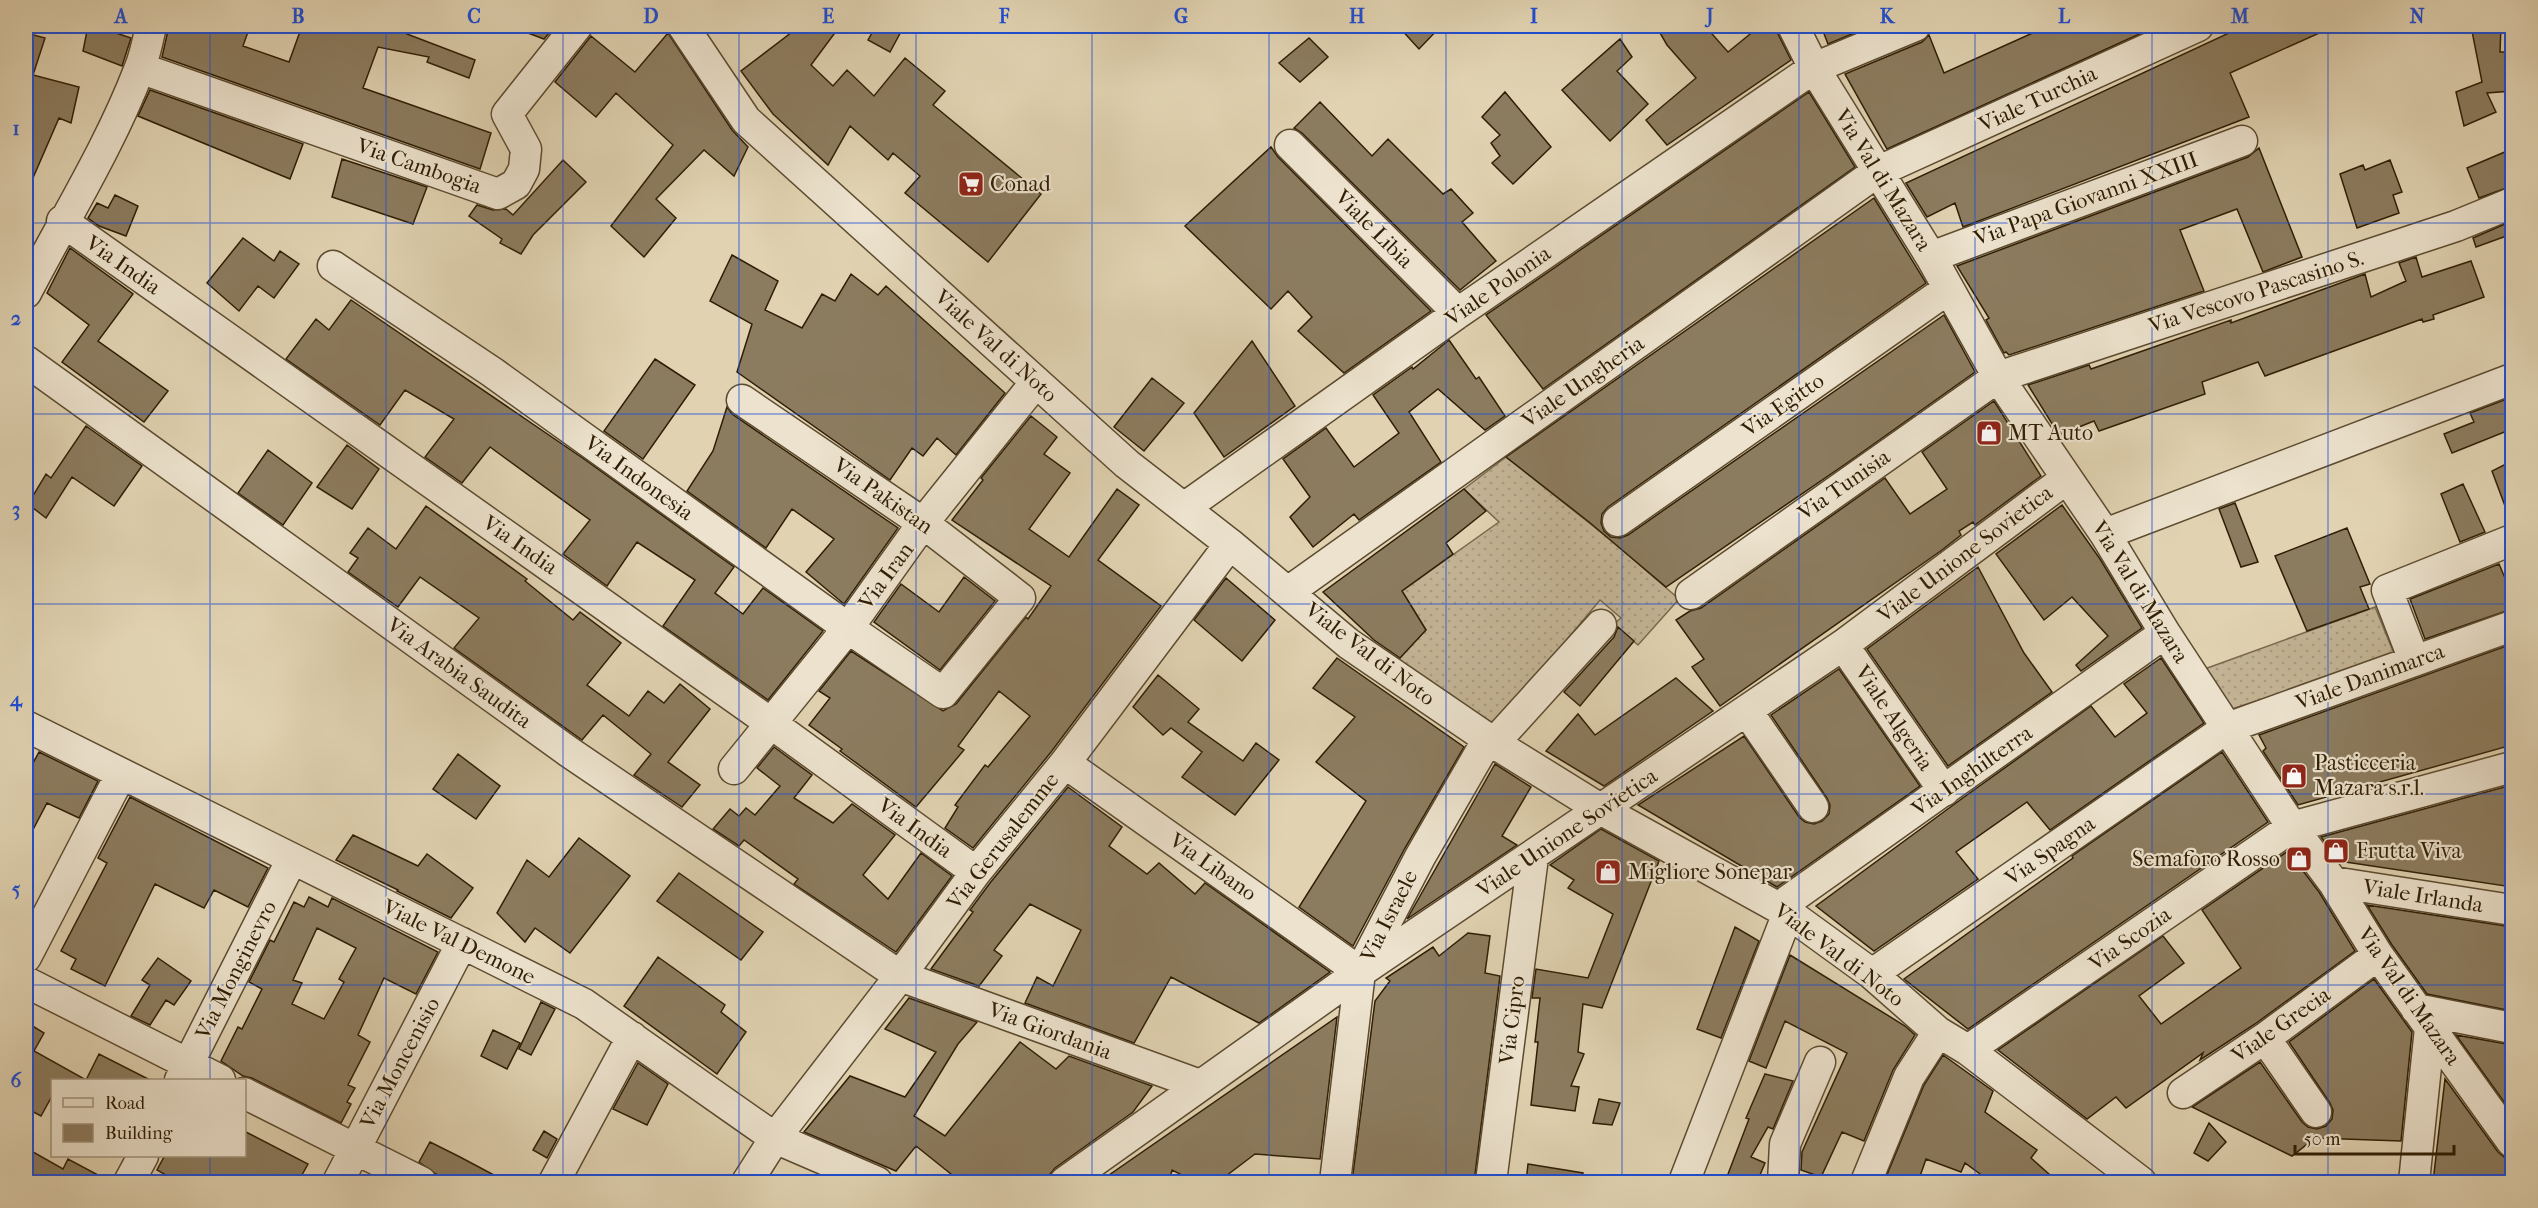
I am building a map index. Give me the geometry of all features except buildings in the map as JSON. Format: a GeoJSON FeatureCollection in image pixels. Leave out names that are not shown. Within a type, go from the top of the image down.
{"type":"FeatureCollection","features":[{"type":"Feature","properties":{"kind":"street"},"geometry":{"type":"LineString","coordinates":[[26,293],[62,221],[100,159],[140,68],[151,26]]}},
{"type":"Feature","properties":{"kind":"street","name":"Via Cambogia"},"geometry":{"type":"LineString","coordinates":[[140,68],[498,194],[516,184],[524,169],[526,149],[507,114],[577,26]]}},
{"type":"Feature","properties":{"kind":"street","name":"Viale Val di Noto"},"geometry":{"type":"LineString","coordinates":[[683,26],[746,120],[1127,464],[1230,544],[1349,644],[1491,741],[1602,810],[1783,910],[1872,974],[1938,1032],[1968,1050],[2141,1182]]}},
{"type":"Feature","properties":{"kind":"street","name":"Via Val di Mazara"},"geometry":{"type":"LineString","coordinates":[[1792,26],[1814,68],[1931,257],[1998,377],[2104,534],[2165,633],[2292,826],[2333,882],[2378,955],[2512,1142]]}},
{"type":"Feature","properties":{"kind":"street","name":"Viale Polonia"},"geometry":{"type":"LineString","coordinates":[[1184,508],[1458,313],[1814,68],[1914,26]]}},
{"type":"Feature","properties":{"kind":"street","name":"Viale Turchia"},"geometry":{"type":"LineString","coordinates":[[1878,172],[2198,26]]}},
{"type":"Feature","properties":{"kind":"street","name":"Via Papa Giovanni XXIII"},"geometry":{"type":"LineString","coordinates":[[1931,257],[2242,141]]}},
{"type":"Feature","properties":{"kind":"street","name":"Viale Libia"},"geometry":{"type":"LineString","coordinates":[[1290,146],[1458,313]]}},
{"type":"Feature","properties":{"kind":"street","name":"Viale Ungheria"},"geometry":{"type":"LineString","coordinates":[[1288,592],[1878,172]]}},
{"type":"Feature","properties":{"kind":"street","name":"Via Vescovo Pascasino S."},"geometry":{"type":"LineString","coordinates":[[1998,377],[2456,226],[2512,203]]}},
{"type":"Feature","properties":{"kind":"street","name":"Via India"},"geometry":{"type":"LineString","coordinates":[[62,221],[772,724],[976,872]]}},
{"type":"Feature","properties":{"kind":"street","name":"Via Indonesia"},"geometry":{"type":"LineString","coordinates":[[333,266],[492,372],[943,693]]}},
{"type":"Feature","properties":{"kind":"street","name":"Via Egitto"},"geometry":{"type":"LineString","coordinates":[[1618,521],[1948,289]]}},
{"type":"Feature","properties":{"kind":"street","name":"Via Arabia Saudita"},"geometry":{"type":"LineString","coordinates":[[26,361],[569,753],[900,976]]}},
{"type":"Feature","properties":{"kind":"street","name":"Via Tunisia"},"geometry":{"type":"LineString","coordinates":[[1691,594],[1998,377]]}},
{"type":"Feature","properties":{"kind":"street"},"geometry":{"type":"LineString","coordinates":[[2104,534],[2512,379]]}},
{"type":"Feature","properties":{"kind":"street","name":"Via Iran"},"geometry":{"type":"LineString","coordinates":[[734,769],[849,628],[923,523],[1036,382]]}},
{"type":"Feature","properties":{"kind":"street","name":"Via Pakistan"},"geometry":{"type":"LineString","coordinates":[[742,400],[923,523],[1020,598],[943,693]]}},
{"type":"Feature","properties":{"kind":"street","name":"Viale Unione Sovietica"},"geometry":{"type":"LineString","coordinates":[[1065,1182],[1360,972],[1843,645],[2066,479]]}},
{"type":"Feature","properties":{"kind":"street"},"geometry":{"type":"LineString","coordinates":[[2414,660],[2387,590],[2512,540]]}},
{"type":"Feature","properties":{"kind":"street","name":"Via Gerusalemme"},"geometry":{"type":"LineString","coordinates":[[747,1182],[775,1138],[900,976],[976,872],[1065,763],[1230,544]]}},
{"type":"Feature","properties":{"kind":"street","name":"Via Israele"},"geometry":{"type":"LineString","coordinates":[[1335,1182],[1360,972],[1420,857],[1491,741],[1601,625]]}},
{"type":"Feature","properties":{"kind":"street","name":"Viale Danimarca"},"geometry":{"type":"LineString","coordinates":[[2228,728],[2512,626]]}},
{"type":"Feature","properties":{"kind":"street","name":"Via Inghilterra"},"geometry":{"type":"LineString","coordinates":[[1783,910],[1944,791],[2165,633]]}},
{"type":"Feature","properties":{"kind":"street","name":"Viale Algeria"},"geometry":{"type":"LineString","coordinates":[[1843,645],[1944,791]]}},
{"type":"Feature","properties":{"kind":"street"},"geometry":{"type":"LineString","coordinates":[[1747,711],[1813,807]]}},
{"type":"Feature","properties":{"kind":"street","name":"Viale Val Demone"},"geometry":{"type":"LineString","coordinates":[[26,726],[584,1004],[775,1138],[877,1182]]}},
{"type":"Feature","properties":{"kind":"street","name":"Via Spagna"},"geometry":{"type":"LineString","coordinates":[[1872,974],[2228,728]]}},
{"type":"Feature","properties":{"kind":"street","name":"Via Libano"},"geometry":{"type":"LineString","coordinates":[[1065,763],[1360,972]]}},
{"type":"Feature","properties":{"kind":"street","name":"Via Scozia"},"geometry":{"type":"LineString","coordinates":[[1968,1050],[2292,826],[2512,767]]}},
{"type":"Feature","properties":{"kind":"street"},"geometry":{"type":"LineString","coordinates":[[26,957],[121,774]]}},
{"type":"Feature","properties":{"kind":"street","name":"Via Cipro"},"geometry":{"type":"LineString","coordinates":[[1491,1182],[1533,857]]}},
{"type":"Feature","properties":{"kind":"street","name":"Via Monginevro"},"geometry":{"type":"LineString","coordinates":[[184,1072],[292,859]]}},
{"type":"Feature","properties":{"kind":"street","name":"Viale Irlanda"},"geometry":{"type":"LineString","coordinates":[[2333,882],[2512,910]]}},
{"type":"Feature","properties":{"kind":"street"},"geometry":{"type":"LineString","coordinates":[[1684,1182],[1783,910]]}},
{"type":"Feature","properties":{"kind":"street","name":"Via Moncenisio"},"geometry":{"type":"LineString","coordinates":[[338,1182],[462,943]]}},
{"type":"Feature","properties":{"kind":"street","name":"Viale Grecia"},"geometry":{"type":"LineString","coordinates":[[2183,1093],[2265,1038],[2378,955]]}},
{"type":"Feature","properties":{"kind":"street","name":"Via Giordania"},"geometry":{"type":"LineString","coordinates":[[900,976],[1200,1085]]}},
{"type":"Feature","properties":{"kind":"street"},"geometry":{"type":"LineString","coordinates":[[26,982],[184,1072],[216,1079]]}},
{"type":"Feature","properties":{"kind":"street"},"geometry":{"type":"LineString","coordinates":[[2414,1182],[2423,1019],[2512,1028]]}},
{"type":"Feature","properties":{"kind":"street"},"geometry":{"type":"LineString","coordinates":[[1866,1182],[1909,1077],[1938,1032]]}},
{"type":"Feature","properties":{"kind":"street"},"geometry":{"type":"LineString","coordinates":[[554,1182],[632,1037]]}},
{"type":"Feature","properties":{"kind":"street"},"geometry":{"type":"LineString","coordinates":[[2265,1038],[2316,1112]]}},
{"type":"Feature","properties":{"kind":"street"},"geometry":{"type":"LineString","coordinates":[[1783,1182],[1785,1144],[1820,1062]]}},
{"type":"Feature","properties":{"kind":"street"},"geometry":{"type":"LineString","coordinates":[[246,1094],[421,1182]]}},
{"type":"Feature","properties":{"kind":"street"},"geometry":{"type":"LineString","coordinates":[[129,1182],[142,1157]]}},
{"type":"Feature","properties":{"kind":"shaded area"},"geometry":{"type":"Polygon","coordinates":[[[1506,457],[1612,541],[1679,599],[1638,645],[1614,624],[1621,618],[1600,600],[1564,643],[1571,650],[1497,730],[1396,661],[1426,630],[1402,591],[1499,522],[1464,489],[1506,457]]]}},
{"type":"Feature","properties":{"kind":"shaded area"},"geometry":{"type":"Polygon","coordinates":[[[2375,607],[2395,656],[2229,710],[2202,670],[2375,607]]]}},
{"type":"Feature","properties":{"kind":"place","name":"Conad"},"geometry":{"type":"Point","coordinates":[971,184]}},
{"type":"Feature","properties":{"kind":"place","name":"MT Auto"},"geometry":{"type":"Point","coordinates":[1989,433]}},
{"type":"Feature","properties":{"kind":"place","name":"Pasticceria Mazara s.r.l."},"geometry":{"type":"Point","coordinates":[2294,776]}},
{"type":"Feature","properties":{"kind":"place","name":"Frutta Viva"},"geometry":{"type":"Point","coordinates":[2336,851]}},
{"type":"Feature","properties":{"kind":"place","name":"Semaforo Rosso"},"geometry":{"type":"Point","coordinates":[2299,859]}},
{"type":"Feature","properties":{"kind":"place","name":"Migliore Sonepar"},"geometry":{"type":"Point","coordinates":[1608,872]}}]}
